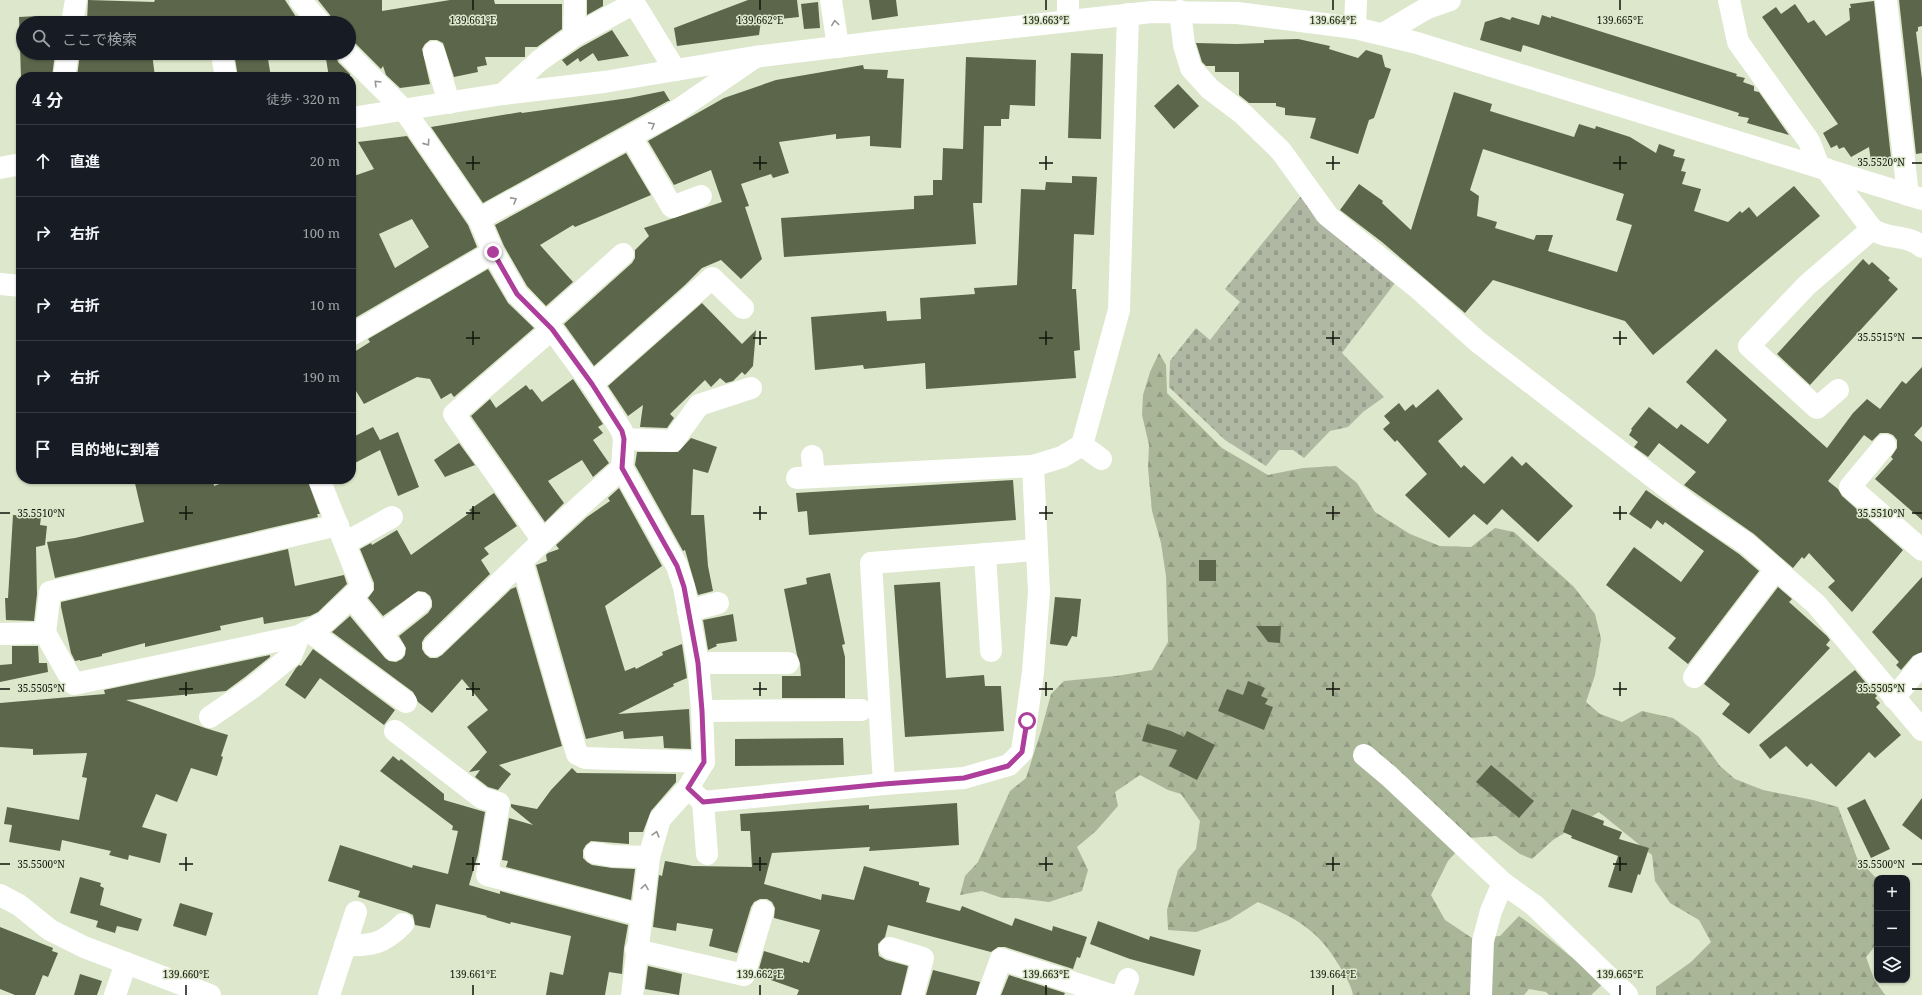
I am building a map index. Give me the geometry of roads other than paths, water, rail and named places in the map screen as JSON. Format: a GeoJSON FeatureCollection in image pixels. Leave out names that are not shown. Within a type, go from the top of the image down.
{"type":"FeatureCollection","features":[{"type":"Feature","properties":{"kind":"street"},"geometry":{"type":"LineString","coordinates":[[73,16],[76,0]]}},
{"type":"Feature","properties":{"kind":"street"},"geometry":{"type":"LineString","coordinates":[[300,0],[314,16]]}},
{"type":"Feature","properties":{"kind":"street"},"geometry":{"type":"LineString","coordinates":[[574,36],[575,0]]}},
{"type":"Feature","properties":{"kind":"street"},"geometry":{"type":"LineString","coordinates":[[831,0],[838,46]]}},
{"type":"Feature","properties":{"kind":"street"},"geometry":{"type":"LineString","coordinates":[[1355,28],[1356,0]]}},
{"type":"Feature","properties":{"kind":"street"},"geometry":{"type":"LineString","coordinates":[[1383,34],[1427,8],[1450,0]]}},
{"type":"Feature","properties":{"kind":"street"},"geometry":{"type":"LineString","coordinates":[[1729,0],[1738,42],[1809,140],[1823,168],[1872,228],[1881,235],[1915,241],[1922,248]]}},
{"type":"Feature","properties":{"kind":"street"},"geometry":{"type":"LineString","coordinates":[[356,117],[405,111],[503,94],[604,82],[754,57],[838,46],[1068,10],[1128,14],[1175,8],[1237,13],[1355,28],[1383,34],[1425,45],[1915,197],[1886,0]]}},
{"type":"Feature","properties":{"kind":"street"},"geometry":{"type":"LineString","coordinates":[[503,94],[539,61],[574,36],[634,3],[675,70]]}},
{"type":"Feature","properties":{"kind":"street"},"geometry":{"type":"LineString","coordinates":[[1175,8],[1191,68],[1210,89],[1243,114],[1281,151],[1328,216],[1420,290],[1478,342],[1686,502],[1747,544],[1776,569],[1816,604],[1922,730]]}},
{"type":"Feature","properties":{"kind":"street"},"geometry":{"type":"LineString","coordinates":[[808,470],[1033,466],[1062,457],[1082,445],[1119,310],[1128,14]]}},
{"type":"Feature","properties":{"kind":"street"},"geometry":{"type":"LineString","coordinates":[[434,52],[449,103]]}},
{"type":"Feature","properties":{"kind":"street"},"geometry":{"type":"LineString","coordinates":[[479,219],[676,112],[754,57]]}},
{"type":"Feature","properties":{"kind":"street"},"geometry":{"type":"LineString","coordinates":[[65,72],[67,60]]}},
{"type":"Feature","properties":{"kind":"street"},"geometry":{"type":"LineString","coordinates":[[223,60],[225,72]]}},
{"type":"Feature","properties":{"kind":"street"},"geometry":{"type":"LineString","coordinates":[[353,60],[405,111],[479,219],[493,252],[517,294],[549,326],[592,384],[622,431],[624,439],[622,468],[677,566],[684,587],[698,663],[704,762],[696,795],[707,854]]}},
{"type":"Feature","properties":{"kind":"street"},"geometry":{"type":"LineString","coordinates":[[631,137],[672,207],[701,196]]}},
{"type":"Feature","properties":{"kind":"street"},"geometry":{"type":"LineString","coordinates":[[0,168],[16,165]]}},
{"type":"Feature","properties":{"kind":"street"},"geometry":{"type":"LineString","coordinates":[[1838,390],[1817,408],[1749,346],[1807,285],[1872,228]]}},
{"type":"Feature","properties":{"kind":"street"},"geometry":{"type":"LineString","coordinates":[[356,332],[493,252]]}},
{"type":"Feature","properties":{"kind":"street"},"geometry":{"type":"LineString","coordinates":[[543,541],[454,414],[549,326],[603,284],[623,254]]}},
{"type":"Feature","properties":{"kind":"street"},"geometry":{"type":"LineString","coordinates":[[592,384],[712,278],[743,308]]}},
{"type":"Feature","properties":{"kind":"street"},"geometry":{"type":"LineString","coordinates":[[0,284],[16,286]]}},
{"type":"Feature","properties":{"kind":"street"},"geometry":{"type":"LineString","coordinates":[[624,439],[673,441],[699,405],[751,388]]}},
{"type":"Feature","properties":{"kind":"street"},"geometry":{"type":"LineString","coordinates":[[1082,445],[1101,459]]}},
{"type":"Feature","properties":{"kind":"street"},"geometry":{"type":"LineString","coordinates":[[1885,445],[1850,487],[1922,550]]}},
{"type":"Feature","properties":{"kind":"street"},"geometry":{"type":"LineString","coordinates":[[632,995],[636,950],[649,857],[660,819],[696,795],[964,778],[1008,766],[1022,752],[1033,672],[1039,599],[1033,466]]}},
{"type":"Feature","properties":{"kind":"street"},"geometry":{"type":"LineString","coordinates":[[434,646],[476,607],[484,596],[622,468]]}},
{"type":"Feature","properties":{"kind":"street"},"geometry":{"type":"LineString","coordinates":[[321,484],[341,534],[362,587],[325,622],[304,634],[74,684],[45,633],[50,592],[341,534],[392,517]]}},
{"type":"Feature","properties":{"kind":"street"},"geometry":{"type":"LineString","coordinates":[[884,784],[871,563],[1036,550]]}},
{"type":"Feature","properties":{"kind":"street"},"geometry":{"type":"LineString","coordinates":[[985,554],[991,652]]}},
{"type":"Feature","properties":{"kind":"street"},"geometry":{"type":"LineString","coordinates":[[522,562],[577,754],[585,758],[704,762]]}},
{"type":"Feature","properties":{"kind":"street"},"geometry":{"type":"LineString","coordinates":[[1694,677],[1776,569]]}},
{"type":"Feature","properties":{"kind":"street"},"geometry":{"type":"LineString","coordinates":[[352,598],[387,642],[420,603]]}},
{"type":"Feature","properties":{"kind":"street"},"geometry":{"type":"LineString","coordinates":[[688,611],[718,603]]}},
{"type":"Feature","properties":{"kind":"street"},"geometry":{"type":"LineString","coordinates":[[0,634],[45,633]]}},
{"type":"Feature","properties":{"kind":"street"},"geometry":{"type":"LineString","coordinates":[[304,634],[406,702]]}},
{"type":"Feature","properties":{"kind":"street"},"geometry":{"type":"LineString","coordinates":[[210,717],[252,688],[291,656],[304,634]]}},
{"type":"Feature","properties":{"kind":"street"},"geometry":{"type":"LineString","coordinates":[[698,663],[788,663]]}},
{"type":"Feature","properties":{"kind":"street"},"geometry":{"type":"LineString","coordinates":[[1894,698],[1922,664]]}},
{"type":"Feature","properties":{"kind":"street"},"geometry":{"type":"LineString","coordinates":[[702,711],[861,710]]}},
{"type":"Feature","properties":{"kind":"street"},"geometry":{"type":"LineString","coordinates":[[395,732],[482,798],[499,803],[487,875],[641,914]]}},
{"type":"Feature","properties":{"kind":"street"},"geometry":{"type":"LineString","coordinates":[[1364,755],[1389,776],[1504,883],[1535,906],[1623,993]]}},
{"type":"Feature","properties":{"kind":"street"},"geometry":{"type":"LineString","coordinates":[[595,853],[612,856],[649,857]]}},
{"type":"Feature","properties":{"kind":"street"},"geometry":{"type":"LineString","coordinates":[[1481,995],[1483,941],[1491,911],[1504,883]]}},
{"type":"Feature","properties":{"kind":"street"},"geometry":{"type":"LineString","coordinates":[[0,895],[19,905],[50,930],[84,947],[210,995]]}},
{"type":"Feature","properties":{"kind":"street"},"geometry":{"type":"LineString","coordinates":[[636,950],[744,974],[763,911]]}},
{"type":"Feature","properties":{"kind":"street"},"geometry":{"type":"LineString","coordinates":[[328,995],[356,912]]}},
{"type":"Feature","properties":{"kind":"street"},"geometry":{"type":"LineString","coordinates":[[345,945],[364,946],[381,942],[391,936],[403,924]]}},
{"type":"Feature","properties":{"kind":"street"},"geometry":{"type":"LineString","coordinates":[[890,948],[922,958],[913,995]]}},
{"type":"Feature","properties":{"kind":"street"},"geometry":{"type":"LineString","coordinates":[[988,995],[1001,959],[1111,995]]}},
{"type":"Feature","properties":{"kind":"street"},"geometry":{"type":"LineString","coordinates":[[115,995],[126,963]]}}]}
